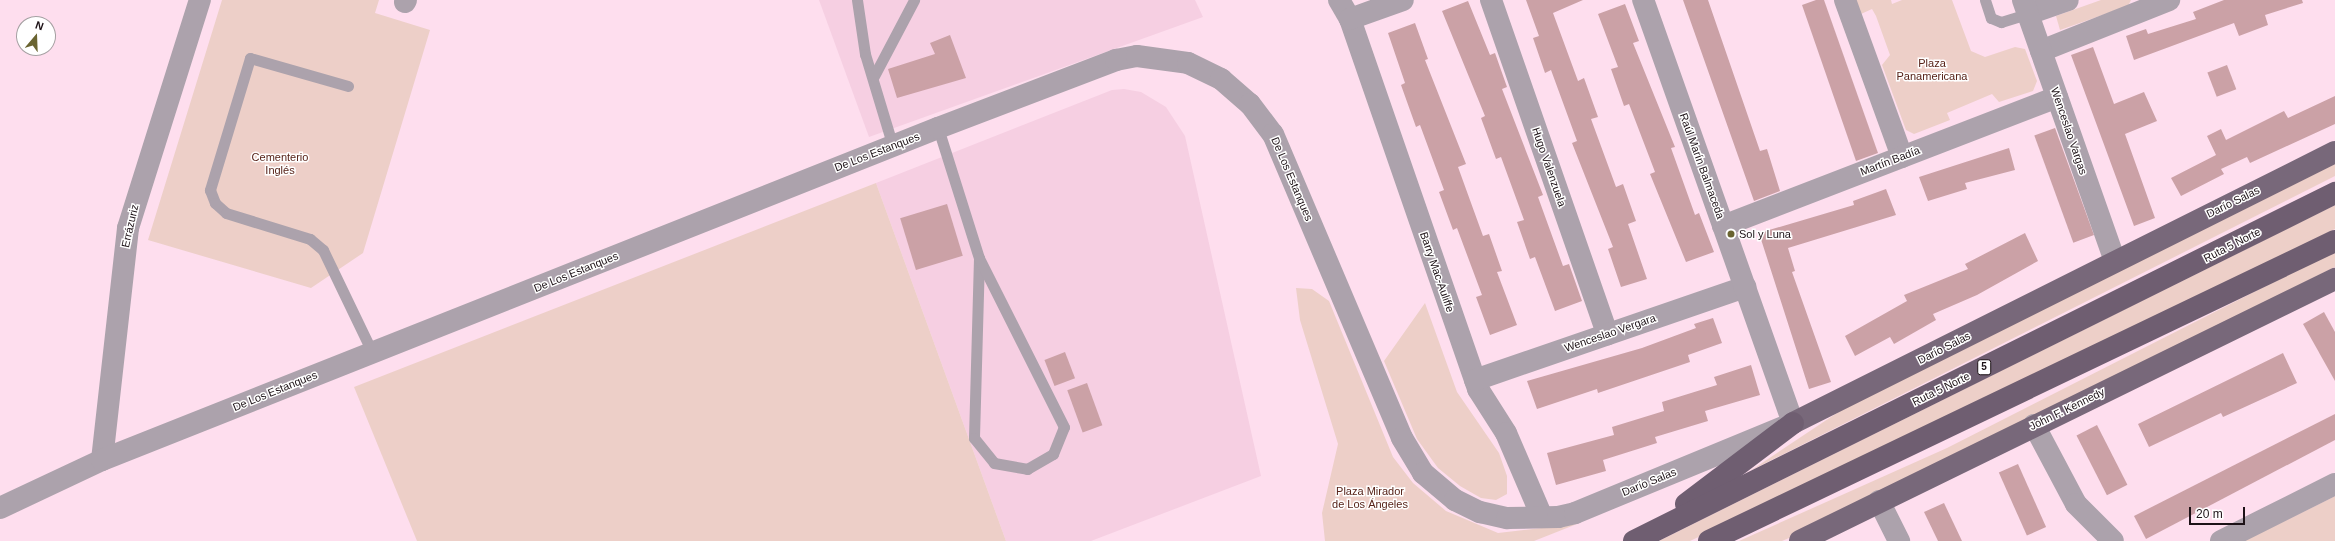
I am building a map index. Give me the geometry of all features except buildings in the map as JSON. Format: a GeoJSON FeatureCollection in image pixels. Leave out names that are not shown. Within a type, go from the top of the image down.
{"type":"FeatureCollection","features":[{"type":"Feature","properties":{"kind":"highway","name":"Ruta 5 Norte"},"geometry":{"type":"LineString","coordinates":[[1633,541],[2335,193]]}},
{"type":"Feature","properties":{"kind":"highway"},"geometry":{"type":"LineString","coordinates":[[1709,541],[2335,241]]}},
{"type":"Feature","properties":{"kind":"highway"},"geometry":{"type":"LineString","coordinates":[[1633,541],[1736,469],[1793,423]]}},
{"type":"Feature","properties":{"kind":"main road","name":"Darío Salas"},"geometry":{"type":"LineString","coordinates":[[1793,423],[2335,152]]}},
{"type":"Feature","properties":{"kind":"main road","name":"John F. Kennedy"},"geometry":{"type":"LineString","coordinates":[[1800,541],[2034,425],[2335,279]]}},
{"type":"Feature","properties":{"kind":"street","name":"Errázuriz"},"geometry":{"type":"LineString","coordinates":[[102,460],[128,228],[200,0]]}},
{"type":"Feature","properties":{"kind":"street","name":"Barry Mac-Auliffe"},"geometry":{"type":"LineString","coordinates":[[1339,0],[1350,19],[1475,380],[1506,433],[1542,517]]}},
{"type":"Feature","properties":{"kind":"street"},"geometry":{"type":"LineString","coordinates":[[1350,19],[1403,0]]}},
{"type":"Feature","properties":{"kind":"street","name":"Hugo Valenzuela"},"geometry":{"type":"LineString","coordinates":[[1490,0],[1607,334]]}},
{"type":"Feature","properties":{"kind":"street","name":"Raúl Marín Balmaceda"},"geometry":{"type":"LineString","coordinates":[[1643,0],[1793,423]]}},
{"type":"Feature","properties":{"kind":"street"},"geometry":{"type":"LineString","coordinates":[[1845,0],[1902,157]]}},
{"type":"Feature","properties":{"kind":"street"},"geometry":{"type":"LineString","coordinates":[[2026,7],[2068,0]]}},
{"type":"Feature","properties":{"kind":"street"},"geometry":{"type":"LineString","coordinates":[[2041,50],[2146,4],[2169,0]]}},
{"type":"Feature","properties":{"kind":"street","name":"Wenceslao Vargas"},"geometry":{"type":"LineString","coordinates":[[2026,7],[2115,261]]}},
{"type":"Feature","properties":{"kind":"street","name":"De Los Estanques"},"geometry":{"type":"LineString","coordinates":[[0,508],[102,460],[372,352],[938,128],[1116,60],[1136,56],[1188,63],[1221,79],[1250,104],[1273,134],[1402,438],[1419,468],[1455,500],[1480,512],[1507,518],[1542,517]]}},
{"type":"Feature","properties":{"kind":"street","name":"Martín Badía"},"geometry":{"type":"LineString","coordinates":[[1723,226],[2057,97]]}},
{"type":"Feature","properties":{"kind":"street","name":"Wenceslao Vergara"},"geometry":{"type":"LineString","coordinates":[[1475,380],[1745,287]]}},
{"type":"Feature","properties":{"kind":"street","name":"Darío Salas"},"geometry":{"type":"LineString","coordinates":[[1542,517],[1575,513],[1793,423]]}},
{"type":"Feature","properties":{"kind":"street"},"geometry":{"type":"LineString","coordinates":[[2034,425],[2076,504],[2113,541]]}},
{"type":"Feature","properties":{"kind":"street"},"geometry":{"type":"LineString","coordinates":[[2221,541],[2335,484]]}},
{"type":"Feature","properties":{"kind":"street"},"geometry":{"type":"LineString","coordinates":[[1879,501],[1899,541]]}},
{"type":"Feature","properties":{"kind":"lane"},"geometry":{"type":"LineString","coordinates":[[857,0],[865,54],[874,76],[893,147]]}},
{"type":"Feature","properties":{"kind":"lane"},"geometry":{"type":"LineString","coordinates":[[874,76],[914,0]]}},
{"type":"Feature","properties":{"kind":"lane"},"geometry":{"type":"LineString","coordinates":[[1985,0],[1991,18],[2001,22],[2026,7]]}},
{"type":"Feature","properties":{"kind":"lane"},"geometry":{"type":"LineString","coordinates":[[348,86],[250,58],[210,190],[215,203],[226,213],[318,244],[336,271],[372,352]]}},
{"type":"Feature","properties":{"kind":"lane"},"geometry":{"type":"LineString","coordinates":[[938,128],[979,258],[1064,427],[1053,454],[1027,469],[994,463],[974,438],[979,258]]}},
{"type":"Feature","properties":{"kind":"shaded area"},"geometry":{"type":"Polygon","coordinates":[[[819,0],[1195,0],[1203,17],[869,137],[819,0]]]}},
{"type":"Feature","properties":{"kind":"shaded area"},"geometry":{"type":"Polygon","coordinates":[[[1124,89],[1141,92],[1166,107],[1185,136],[1261,476],[1091,541],[1006,541],[876,183],[1112,90],[1124,89]]]}},
{"type":"Feature","properties":{"kind":"green space","name":"Cementerio Inglés"},"geometry":{"type":"Polygon","coordinates":[[[222,0],[379,0],[375,13],[430,30],[363,253],[311,288],[148,240],[222,0]]]}},
{"type":"Feature","properties":{"kind":"green space","name":"Plaza Panamericana"},"geometry":{"type":"Polygon","coordinates":[[[1855,0],[1891,0],[1892,4],[1902,0],[1952,0],[1971,51],[1985,57],[2015,47],[2025,49],[2037,81],[2033,91],[1999,102],[1992,94],[1947,113],[1950,120],[1914,134],[1906,130],[1882,65],[1890,55],[1876,16],[1872,9],[1861,14],[1855,0]]]}},
{"type":"Feature","properties":{"kind":"green space"},"geometry":{"type":"Polygon","coordinates":[[[2101,0],[2131,0],[2128,6],[2060,30],[2056,16],[2101,0]]]}},
{"type":"Feature","properties":{"kind":"green space"},"geometry":{"type":"Polygon","coordinates":[[[2335,160],[2335,176],[1750,471],[1852,403],[2335,160]]]}},
{"type":"Feature","properties":{"kind":"green space"},"geometry":{"type":"Polygon","coordinates":[[[876,183],[1006,541],[417,541],[354,387],[876,183]]]}},
{"type":"Feature","properties":{"kind":"green space"},"geometry":{"type":"Polygon","coordinates":[[[2335,205],[2335,229],[2141,326],[1690,541],[1659,541],[2335,205]]]}},
{"type":"Feature","properties":{"kind":"green space"},"geometry":{"type":"Polygon","coordinates":[[[2335,251],[2335,267],[1824,523],[1782,541],[1739,541],[1947,448],[2335,251]]]}},
{"type":"Feature","properties":{"kind":"green space","name":"Plaza Mirador de Los Ángeles"},"geometry":{"type":"Polygon","coordinates":[[[1296,288],[1312,289],[1329,301],[1393,457],[1413,483],[1446,511],[1498,533],[1577,524],[1534,541],[1325,541],[1322,513],[1338,444],[1300,320],[1296,288]]]}},
{"type":"Feature","properties":{"kind":"green space"},"geometry":{"type":"Polygon","coordinates":[[[1425,303],[1457,392],[1499,453],[1507,476],[1507,494],[1496,500],[1481,498],[1460,486],[1438,468],[1417,439],[1384,361],[1425,303]]]}},
{"type":"Feature","properties":{"kind":"green space"},"geometry":{"type":"Polygon","coordinates":[[[2335,496],[2335,541],[2244,541],[2307,510],[2335,496]]]}},
{"type":"Feature","properties":{"kind":"place","name":"Sol y Luna"},"geometry":{"type":"Point","coordinates":[1731,234]}}]}
